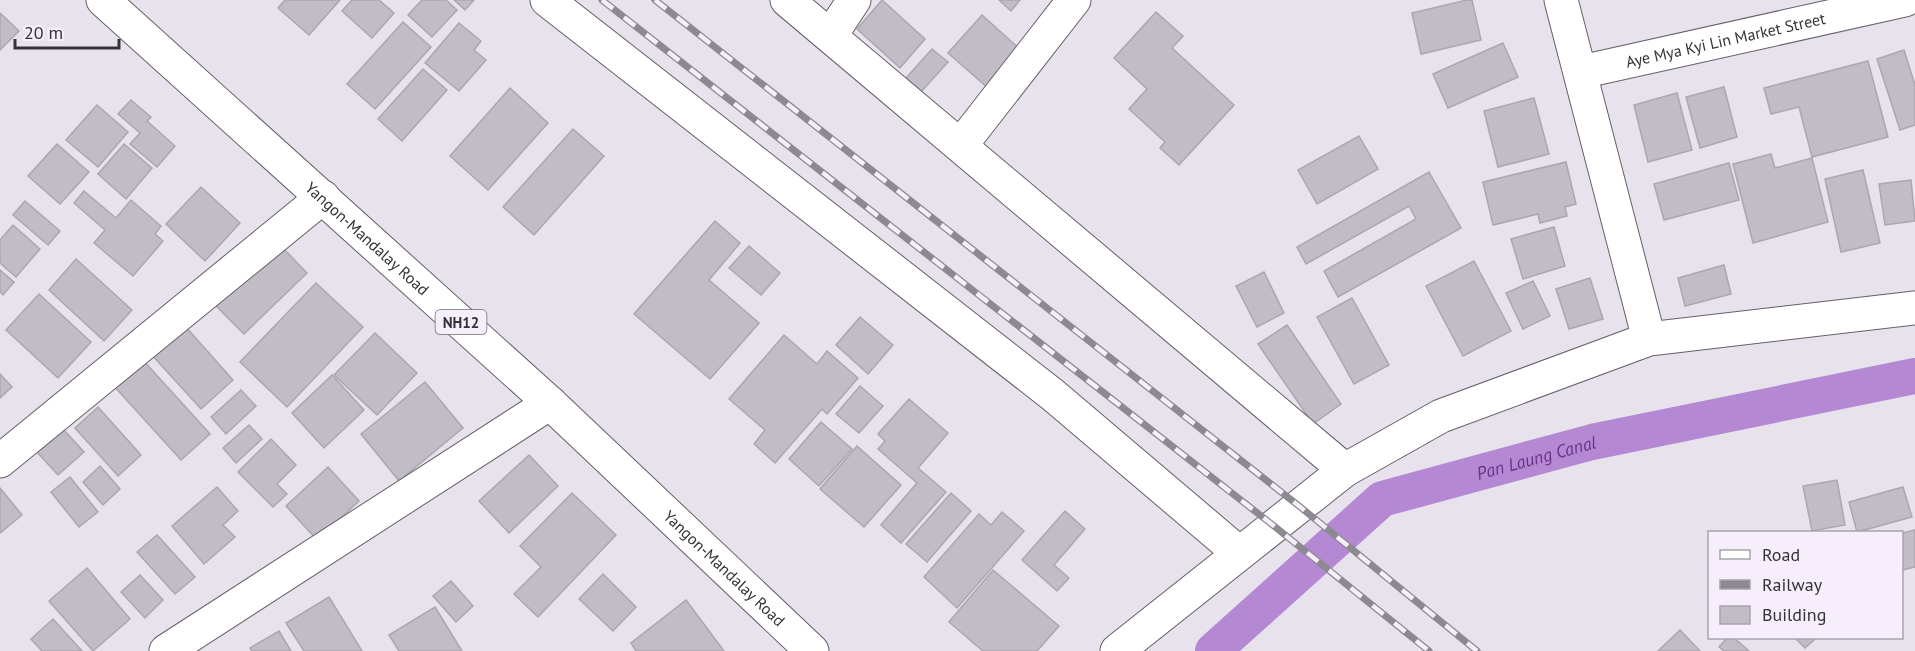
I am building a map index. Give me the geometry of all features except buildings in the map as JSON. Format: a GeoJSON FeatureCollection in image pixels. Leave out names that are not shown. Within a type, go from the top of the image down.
{"type":"FeatureCollection","features":[{"type":"Feature","properties":{"kind":"main road","name":"Yangon-Mandalay Road"},"geometry":{"type":"LineString","coordinates":[[103,0],[550,403],[808,650]]}},
{"type":"Feature","properties":{"kind":"main road"},"geometry":{"type":"LineString","coordinates":[[547,0],[1053,395],[1239,553]]}},
{"type":"Feature","properties":{"kind":"main road"},"geometry":{"type":"LineString","coordinates":[[788,0],[1345,470]]}},
{"type":"Feature","properties":{"kind":"main road"},"geometry":{"type":"LineString","coordinates":[[831,35],[854,0]]}},
{"type":"Feature","properties":{"kind":"main road"},"geometry":{"type":"LineString","coordinates":[[961,145],[1074,0]]}},
{"type":"Feature","properties":{"kind":"main road"},"geometry":{"type":"LineString","coordinates":[[1562,0],[1649,339]]}},
{"type":"Feature","properties":{"kind":"main road","name":"Aye Mya Kyi Lin Market Street"},"geometry":{"type":"LineString","coordinates":[[1581,72],[1905,0]]}},
{"type":"Feature","properties":{"kind":"main road"},"geometry":{"type":"LineString","coordinates":[[0,461],[33,437],[323,197]]}},
{"type":"Feature","properties":{"kind":"main road"},"geometry":{"type":"LineString","coordinates":[[1117,651],[1345,470],[1441,416],[1649,339],[1915,308]]}},
{"type":"Feature","properties":{"kind":"main road"},"geometry":{"type":"LineString","coordinates":[[166,651],[550,403]]}},
{"type":"Feature","properties":{"kind":"waterway","name":"Pan Laung Canal"},"geometry":{"type":"LineString","coordinates":[[1213,651],[1382,499],[1592,442],[1915,376]]}},
{"type":"Feature","properties":{"kind":"railway"},"geometry":{"type":"LineString","coordinates":[[602,0],[1274,526],[1429,651]]}},
{"type":"Feature","properties":{"kind":"railway"},"geometry":{"type":"LineString","coordinates":[[655,0],[1299,506],[1477,651]]}}]}
